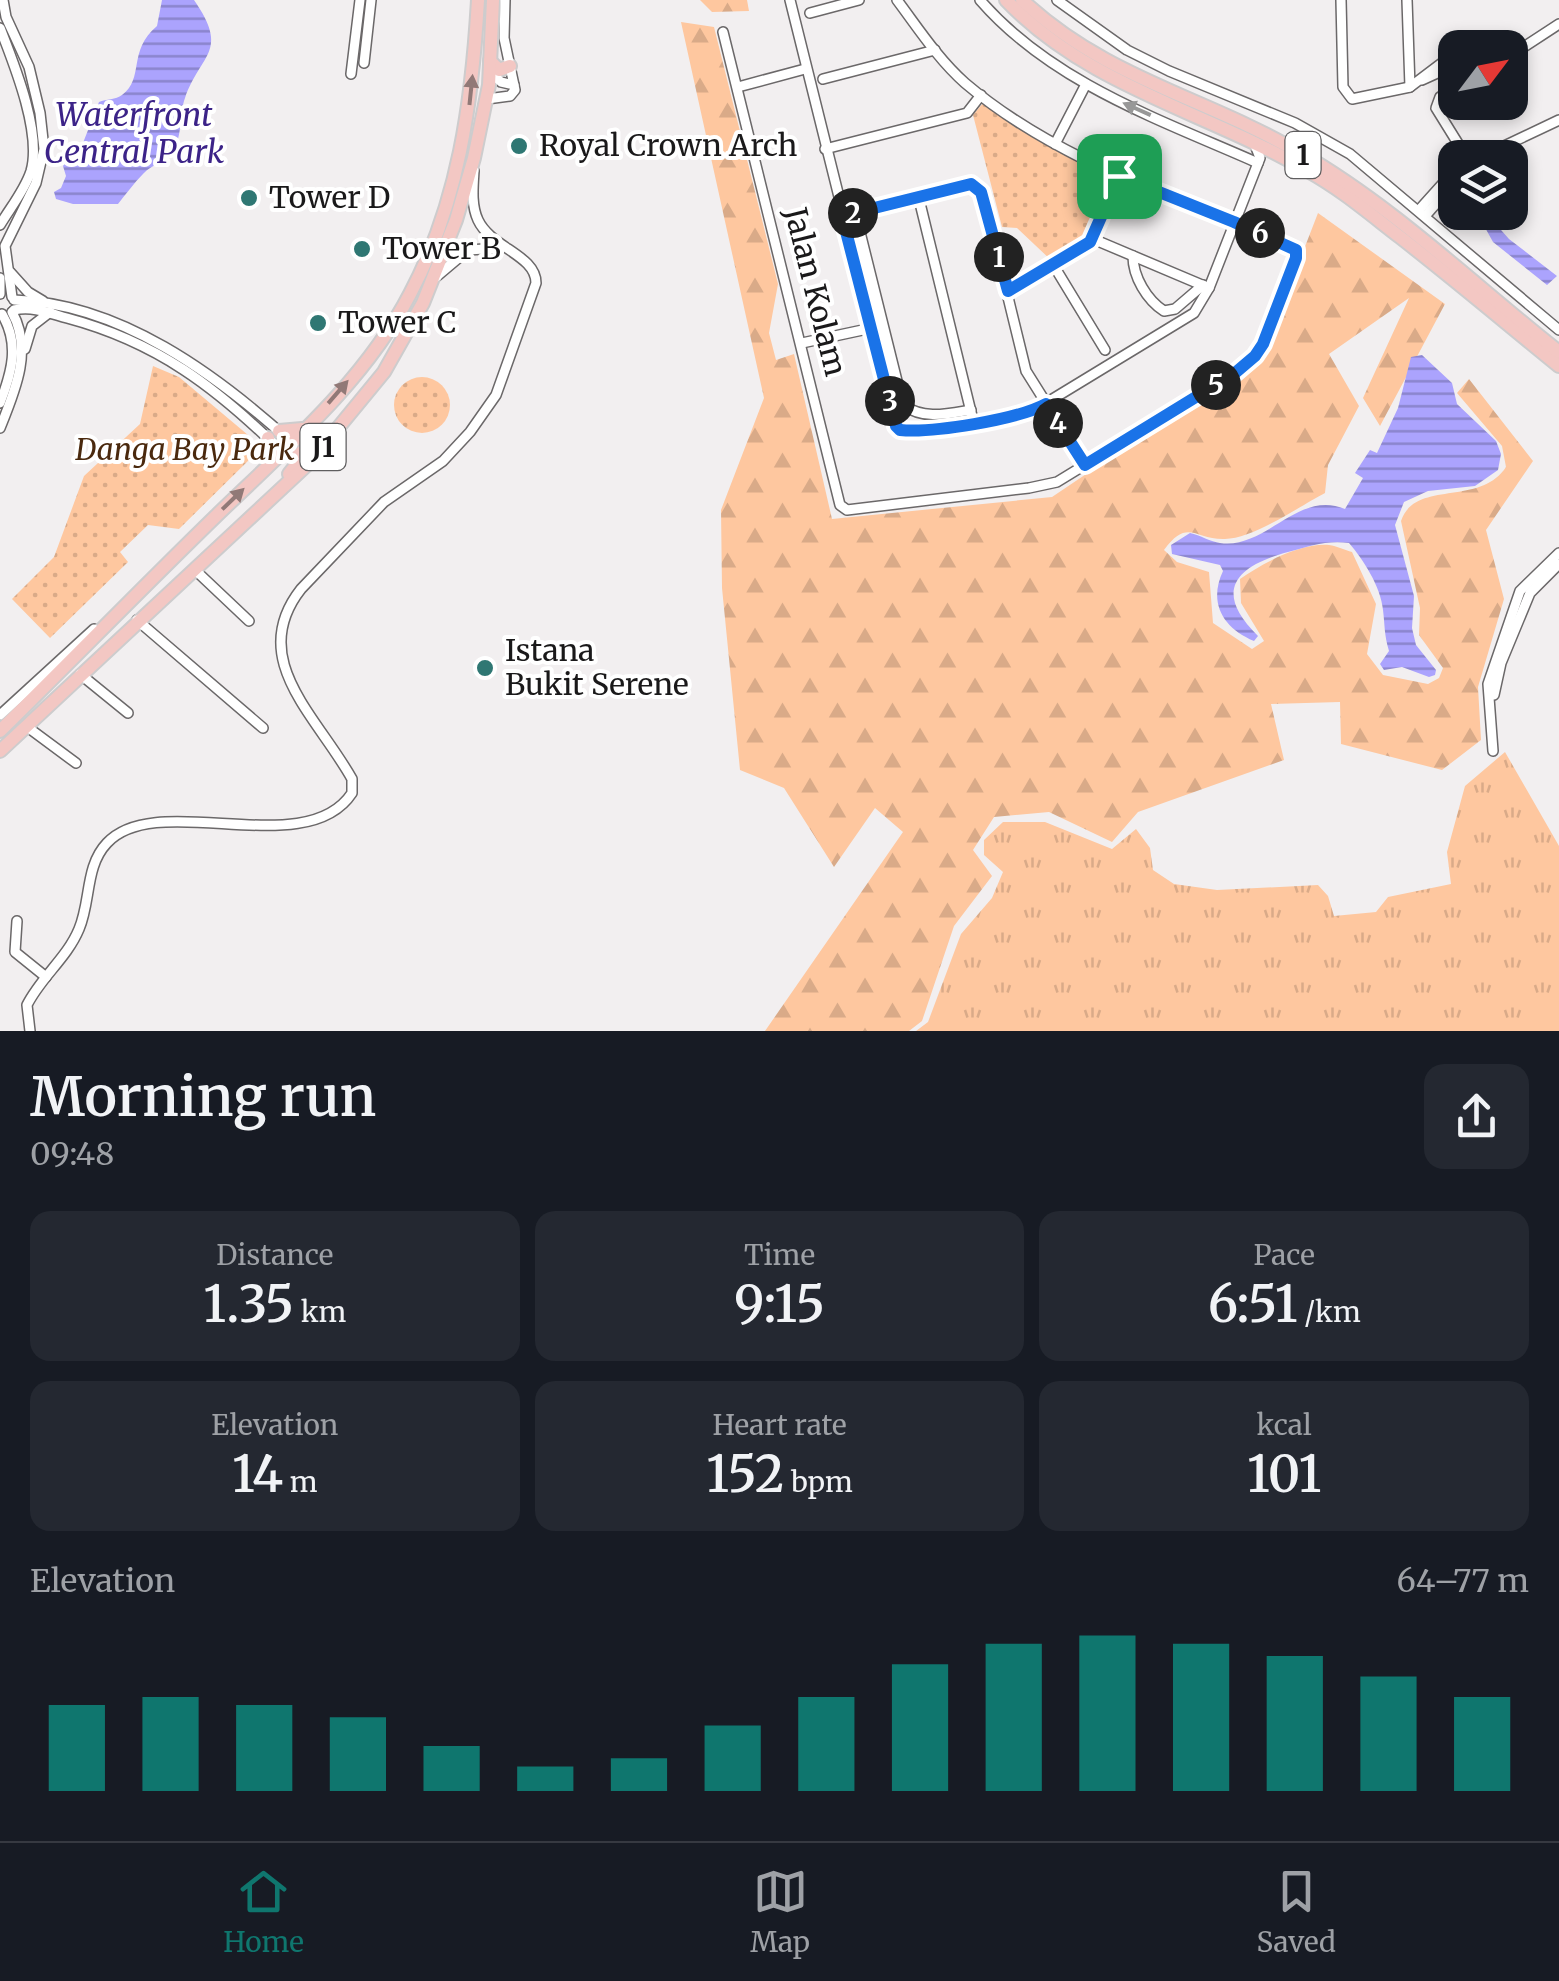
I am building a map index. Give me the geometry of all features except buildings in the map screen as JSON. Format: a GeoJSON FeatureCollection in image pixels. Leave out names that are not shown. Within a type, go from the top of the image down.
{"type":"FeatureCollection","features":[{"type":"Feature","properties":{"kind":"highway","name":"J1"},"geometry":{"type":"LineString","coordinates":[[0,731],[268,465],[290,450],[304,428],[370,355],[394,322],[429,251],[451,192],[467,128],[478,0]]}},
{"type":"Feature","properties":{"kind":"highway","name":"J1"},"geometry":{"type":"LineString","coordinates":[[0,752],[310,462],[369,391],[404,340],[432,280],[474,158],[487,98],[493,0]]}},
{"type":"Feature","properties":{"kind":"highway","name":"1"},"geometry":{"type":"LineString","coordinates":[[1006,0],[1042,34],[1104,74],[1254,142],[1312,173],[1362,208],[1559,366]]}},
{"type":"Feature","properties":{"kind":"highway","name":"1"},"geometry":{"type":"LineString","coordinates":[[1022,0],[1068,38],[1135,77],[1254,128],[1322,166],[1378,206],[1559,352]]}},
{"type":"Feature","properties":{"kind":"highway"},"geometry":{"type":"LineString","coordinates":[[490,66],[499,70],[510,66]]}},
{"type":"Feature","properties":{"kind":"highway"},"geometry":{"type":"LineString","coordinates":[[245,521],[291,472],[290,450],[369,391]]}},
{"type":"Feature","properties":{"kind":"highway"},"geometry":{"type":"LineString","coordinates":[[268,465],[273,434],[304,428]]}},
{"type":"Feature","properties":{"kind":"street"},"geometry":{"type":"LineString","coordinates":[[0,403],[14,358],[5,246],[36,183],[44,150],[29,67],[6,17],[3,0]]}},
{"type":"Feature","properties":{"kind":"street"},"geometry":{"type":"LineString","coordinates":[[351,74],[360,0]]}},
{"type":"Feature","properties":{"kind":"street"},"geometry":{"type":"LineString","coordinates":[[364,63],[371,0]]}},
{"type":"Feature","properties":{"kind":"street"},"geometry":{"type":"LineString","coordinates":[[487,98],[510,96],[514,85],[504,38],[505,0]]}},
{"type":"Feature","properties":{"kind":"street"},"geometry":{"type":"LineString","coordinates":[[790,0],[842,216],[900,430],[1028,414],[1194,313],[1259,161],[1254,142]]}},
{"type":"Feature","properties":{"kind":"street"},"geometry":{"type":"LineString","coordinates":[[810,13],[859,0]]}},
{"type":"Feature","properties":{"kind":"street"},"geometry":{"type":"LineString","coordinates":[[842,216],[971,184],[981,192],[1026,371],[1085,465],[1235,373],[1260,351],[1297,254],[1292,247],[1119,176],[1054,144],[962,80],[897,0]]}},
{"type":"Feature","properties":{"kind":"street"},"geometry":{"type":"LineString","coordinates":[[980,0],[999,22],[1085,86],[1259,161],[1276,153]]}},
{"type":"Feature","properties":{"kind":"street"},"geometry":{"type":"LineString","coordinates":[[1058,0],[1090,26],[1141,57],[1325,138],[1423,213],[1559,330]]}},
{"type":"Feature","properties":{"kind":"street"},"geometry":{"type":"LineString","coordinates":[[1341,0],[1342,88],[1349,97],[1358,100],[1410,87],[1438,73]]}},
{"type":"Feature","properties":{"kind":"street"},"geometry":{"type":"LineString","coordinates":[[1406,0],[1410,87]]}},
{"type":"Feature","properties":{"kind":"street"},"geometry":{"type":"LineString","coordinates":[[1528,44],[1559,24]]}},
{"type":"Feature","properties":{"kind":"street"},"geometry":{"type":"LineString","coordinates":[[0,28],[20,77],[32,166],[0,225]]}},
{"type":"Feature","properties":{"kind":"street","name":"Jalan Kolam"},"geometry":{"type":"LineString","coordinates":[[723,32],[844,509],[1028,488],[1057,482],[1085,465]]}},
{"type":"Feature","properties":{"kind":"street"},"geometry":{"type":"LineString","coordinates":[[823,79],[935,50]]}},
{"type":"Feature","properties":{"kind":"street"},"geometry":{"type":"LineString","coordinates":[[1422,80],[1438,64]]}},
{"type":"Feature","properties":{"kind":"street"},"geometry":{"type":"LineString","coordinates":[[490,66],[501,82],[514,85]]}},
{"type":"Feature","properties":{"kind":"street"},"geometry":{"type":"LineString","coordinates":[[738,86],[805,69]]}},
{"type":"Feature","properties":{"kind":"street"},"geometry":{"type":"LineString","coordinates":[[1054,144],[1085,86]]}},
{"type":"Feature","properties":{"kind":"street"},"geometry":{"type":"LineString","coordinates":[[825,149],[967,113],[981,95]]}},
{"type":"Feature","properties":{"kind":"street"},"geometry":{"type":"LineString","coordinates":[[1515,140],[1559,120]]}},
{"type":"Feature","properties":{"kind":"street"},"geometry":{"type":"LineString","coordinates":[[30,1031],[27,1005],[75,939],[82,924],[96,857],[108,841],[147,822],[220,825],[311,820],[335,810],[352,792],[352,779],[282,666],[279,649],[283,622],[291,602],[312,578],[384,502],[458,447],[496,395],[536,284],[532,266],[486,232],[476,216],[474,158]]}},
{"type":"Feature","properties":{"kind":"street"},"geometry":{"type":"LineString","coordinates":[[1008,291],[1094,238],[1119,176]]}},
{"type":"Feature","properties":{"kind":"street"},"geometry":{"type":"LineString","coordinates":[[1423,213],[1438,194]]}},
{"type":"Feature","properties":{"kind":"street"},"geometry":{"type":"LineString","coordinates":[[918,195],[974,422]]}},
{"type":"Feature","properties":{"kind":"street"},"geometry":{"type":"LineString","coordinates":[[855,212],[903,404],[913,412],[936,416],[971,410]]}},
{"type":"Feature","properties":{"kind":"street"},"geometry":{"type":"LineString","coordinates":[[1094,238],[1206,286]]}},
{"type":"Feature","properties":{"kind":"street"},"geometry":{"type":"LineString","coordinates":[[432,280],[468,250],[504,248]]}},
{"type":"Feature","properties":{"kind":"street"},"geometry":{"type":"LineString","coordinates":[[1133,256],[1138,278],[1164,312],[1175,309],[1206,286]]}},
{"type":"Feature","properties":{"kind":"street"},"geometry":{"type":"LineString","coordinates":[[1054,266],[1105,350]]}},
{"type":"Feature","properties":{"kind":"street"},"geometry":{"type":"LineString","coordinates":[[8,270],[50,308],[159,352],[290,450]]}},
{"type":"Feature","properties":{"kind":"street"},"geometry":{"type":"LineString","coordinates":[[0,278],[0,296],[19,324],[22,363]]}},
{"type":"Feature","properties":{"kind":"street"},"geometry":{"type":"LineString","coordinates":[[9,308],[50,308]]}},
{"type":"Feature","properties":{"kind":"street"},"geometry":{"type":"LineString","coordinates":[[0,428],[32,326],[50,308]]}},
{"type":"Feature","properties":{"kind":"street"},"geometry":{"type":"LineString","coordinates":[[802,343],[872,328]]}},
{"type":"Feature","properties":{"kind":"street"},"geometry":{"type":"LineString","coordinates":[[1559,552],[1520,592],[1488,684],[1492,751],[1498,745],[1494,688],[1501,663],[1530,593],[1559,564]]}},
{"type":"Feature","properties":{"kind":"street"},"geometry":{"type":"LineString","coordinates":[[194,568],[249,621]]}},
{"type":"Feature","properties":{"kind":"street"},"geometry":{"type":"LineString","coordinates":[[0,716],[129,596],[154,578]]}},
{"type":"Feature","properties":{"kind":"street"},"geometry":{"type":"LineString","coordinates":[[137,620],[263,728]]}},
{"type":"Feature","properties":{"kind":"street"},"geometry":{"type":"LineString","coordinates":[[80,674],[128,712]]}},
{"type":"Feature","properties":{"kind":"street"},"geometry":{"type":"LineString","coordinates":[[26,726],[76,764]]}},
{"type":"Feature","properties":{"kind":"street"},"geometry":{"type":"LineString","coordinates":[[18,921],[13,945],[16,952],[46,976]]}},
{"type":"Feature","properties":{"kind":"green space"},"geometry":{"type":"Polygon","coordinates":[[[700,0],[747,0],[749,11],[712,12],[700,0]]]}},
{"type":"Feature","properties":{"kind":"green space"},"geometry":{"type":"Polygon","coordinates":[[[681,22],[714,27],[778,284],[769,333],[776,360],[794,354],[832,519],[1052,497],[1263,355],[1318,213],[1445,304],[1380,426],[1363,398],[1409,298],[1329,354],[1359,406],[1328,465],[1325,493],[1249,534],[1225,539],[1186,532],[1164,550],[1177,562],[1209,572],[1213,623],[1252,649],[1264,641],[1241,603],[1240,579],[1306,547],[1329,545],[1352,552],[1376,604],[1367,654],[1383,675],[1428,684],[1439,678],[1443,668],[1419,635],[1420,608],[1401,521],[1408,508],[1420,500],[1481,486],[1506,467],[1502,446],[1457,393],[1469,379],[1533,461],[1486,530],[1504,599],[1478,687],[1481,740],[1442,770],[1341,744],[1340,702],[1271,704],[1284,760],[1138,812],[1112,842],[1049,812],[994,817],[973,850],[992,876],[954,926],[922,1021],[909,1031],[765,1031],[903,832],[875,808],[834,867],[784,788],[740,770],[722,588],[721,510],[764,398],[681,22]]]}},
{"type":"Feature","properties":{"kind":"green space"},"geometry":{"type":"Polygon","coordinates":[[[984,102],[1050,147],[1114,178],[1090,239],[1053,262],[1017,228],[1002,227],[973,115],[984,102]]]}},
{"type":"Feature","properties":{"kind":"green space","name":"Danga Bay Park"},"geometry":{"type":"Polygon","coordinates":[[[153,366],[179,377],[248,435],[253,456],[179,529],[148,525],[120,552],[128,562],[50,638],[12,599],[54,557],[84,476],[140,424],[153,366]]]}},
{"type":"Feature","properties":{"kind":"green space"},"geometry":{"type":"Polygon","coordinates":[[[422,377],[442,385],[450,405],[442,425],[422,433],[402,425],[394,405],[402,385],[422,377]]]}},
{"type":"Feature","properties":{"kind":"green space"},"geometry":{"type":"Polygon","coordinates":[[[1505,752],[1559,846],[1559,1031],[916,1031],[928,1022],[961,934],[992,898],[1003,872],[984,855],[984,840],[1003,822],[1045,822],[1112,849],[1136,829],[1150,848],[1153,870],[1174,884],[1217,890],[1318,885],[1328,896],[1334,916],[1376,912],[1388,897],[1451,884],[1447,852],[1465,786],[1505,752]]]}},
{"type":"Feature","properties":{"kind":"water","name":"Waterfront Central Park"},"geometry":{"type":"Polygon","coordinates":[[[162,0],[194,0],[205,17],[211,42],[185,98],[173,151],[143,174],[118,204],[73,204],[56,199],[54,192],[61,188],[66,176],[63,166],[81,148],[99,102],[120,97],[133,81],[142,45],[157,26],[162,0]]]}},
{"type":"Feature","properties":{"kind":"water"},"geometry":{"type":"Polygon","coordinates":[[[1486,230],[1501,230],[1557,276],[1547,285],[1493,242],[1486,230]]]}},
{"type":"Feature","properties":{"kind":"water"},"geometry":{"type":"Polygon","coordinates":[[[1422,355],[1452,383],[1457,404],[1496,441],[1501,454],[1498,470],[1475,486],[1428,491],[1404,502],[1395,525],[1414,596],[1412,628],[1416,645],[1436,670],[1435,675],[1429,677],[1402,667],[1384,670],[1380,664],[1389,651],[1382,601],[1349,543],[1326,543],[1288,552],[1244,573],[1236,582],[1236,606],[1258,636],[1254,641],[1243,636],[1227,622],[1218,604],[1223,571],[1220,565],[1172,554],[1171,545],[1190,533],[1217,542],[1237,543],[1312,507],[1345,509],[1363,478],[1355,473],[1370,450],[1377,453],[1398,408],[1411,357],[1422,355]]]}},
{"type":"Feature","properties":{"kind":"place","name":"Royal Crown Arch"},"geometry":{"type":"Point","coordinates":[519,146]}},
{"type":"Feature","properties":{"kind":"place","name":"Tower D"},"geometry":{"type":"Point","coordinates":[249,198]}},
{"type":"Feature","properties":{"kind":"place","name":"Tower B"},"geometry":{"type":"Point","coordinates":[362,249]}},
{"type":"Feature","properties":{"kind":"place","name":"Tower C"},"geometry":{"type":"Point","coordinates":[318,323]}},
{"type":"Feature","properties":{"kind":"place","name":"Istana Bukit Serene"},"geometry":{"type":"Point","coordinates":[485,668]}},
{"type":"Feature","properties":{"kind":"route"},"geometry":{"type":"LineString","coordinates":[[1119,176],[1296,250],[1260,351],[1235,373],[1085,465],[1046,404],[1028,414],[1007,418],[900,430],[842,216],[971,184],[981,192],[1008,291],[1094,238],[1119,176]]}}]}
